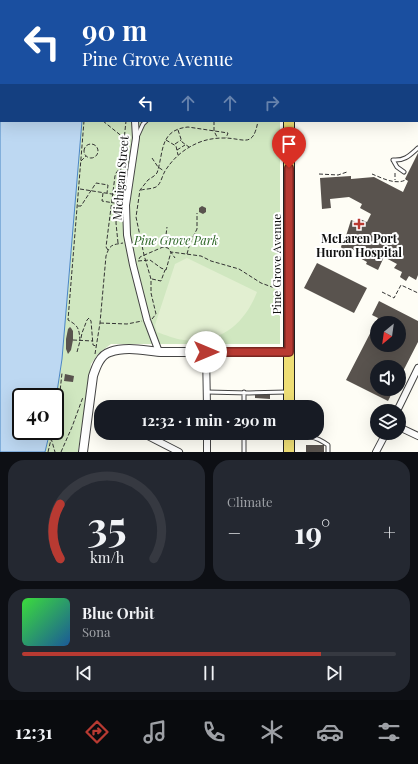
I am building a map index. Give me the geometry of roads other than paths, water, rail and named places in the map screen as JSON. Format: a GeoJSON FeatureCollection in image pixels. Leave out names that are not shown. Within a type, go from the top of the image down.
{"type":"FeatureCollection","features":[{"type":"Feature","properties":{"kind":"main road","name":"Pine Grove Avenue"},"geometry":{"type":"LineString","coordinates":[[289,122],[289,400]]}},
{"type":"Feature","properties":{"kind":"main road"},"geometry":{"type":"LineString","coordinates":[[289,440],[289,452]]}},
{"type":"Feature","properties":{"kind":"street","name":"Michigan Street"},"geometry":{"type":"LineString","coordinates":[[134,122],[136,138],[127,197],[126,223],[128,242],[147,320],[159,352]]}},
{"type":"Feature","properties":{"kind":"street"},"geometry":{"type":"LineString","coordinates":[[83,452],[93,376],[97,358],[107,353],[118,350],[136,349],[159,352],[289,352]]}},
{"type":"Feature","properties":{"kind":"street"},"geometry":{"type":"LineString","coordinates":[[206,352],[207,400]]}},
{"type":"Feature","properties":{"kind":"street"},"geometry":{"type":"LineString","coordinates":[[400,404],[418,368]]}},
{"type":"Feature","properties":{"kind":"street"},"geometry":{"type":"LineString","coordinates":[[406,430],[418,436]]}},
{"type":"Feature","properties":{"kind":"street"},"geometry":{"type":"LineString","coordinates":[[156,440],[179,452]]}},
{"type":"Feature","properties":{"kind":"street"},"geometry":{"type":"LineString","coordinates":[[207,440],[207,452]]}},
{"type":"Feature","properties":{"kind":"street"},"geometry":{"type":"LineString","coordinates":[[376,452],[382,440]]}},
{"type":"Feature","properties":{"kind":"lane"},"geometry":{"type":"LineString","coordinates":[[136,138],[145,122]]}},
{"type":"Feature","properties":{"kind":"lane"},"geometry":{"type":"LineString","coordinates":[[404,172],[396,168],[393,160],[399,161],[405,159],[418,148]]}},
{"type":"Feature","properties":{"kind":"lane"},"geometry":{"type":"LineString","coordinates":[[207,392],[289,392]]}},
{"type":"Feature","properties":{"kind":"lane"},"geometry":{"type":"LineString","coordinates":[[244,392],[244,400]]}},
{"type":"Feature","properties":{"kind":"lane"},"geometry":{"type":"LineString","coordinates":[[244,440],[244,452]]}},
{"type":"Feature","properties":{"kind":"lane"},"geometry":{"type":"LineString","coordinates":[[320,440],[328,446],[328,452]]}},
{"type":"Feature","properties":{"kind":"water"},"geometry":{"type":"Polygon","coordinates":[[[0,122],[82,122],[62,359],[58,388],[12,388],[12,440],[48,440],[45,452],[0,452],[0,122]]]}},
{"type":"Feature","properties":{"kind":"place","name":"McLaren Port Huron Hospital"},"geometry":{"type":"Point","coordinates":[359,224]}},
{"type":"Feature","properties":{"kind":"park label","name":"Pine Grove Park"},"geometry":{"type":"Point","coordinates":[176,240]}}]}
